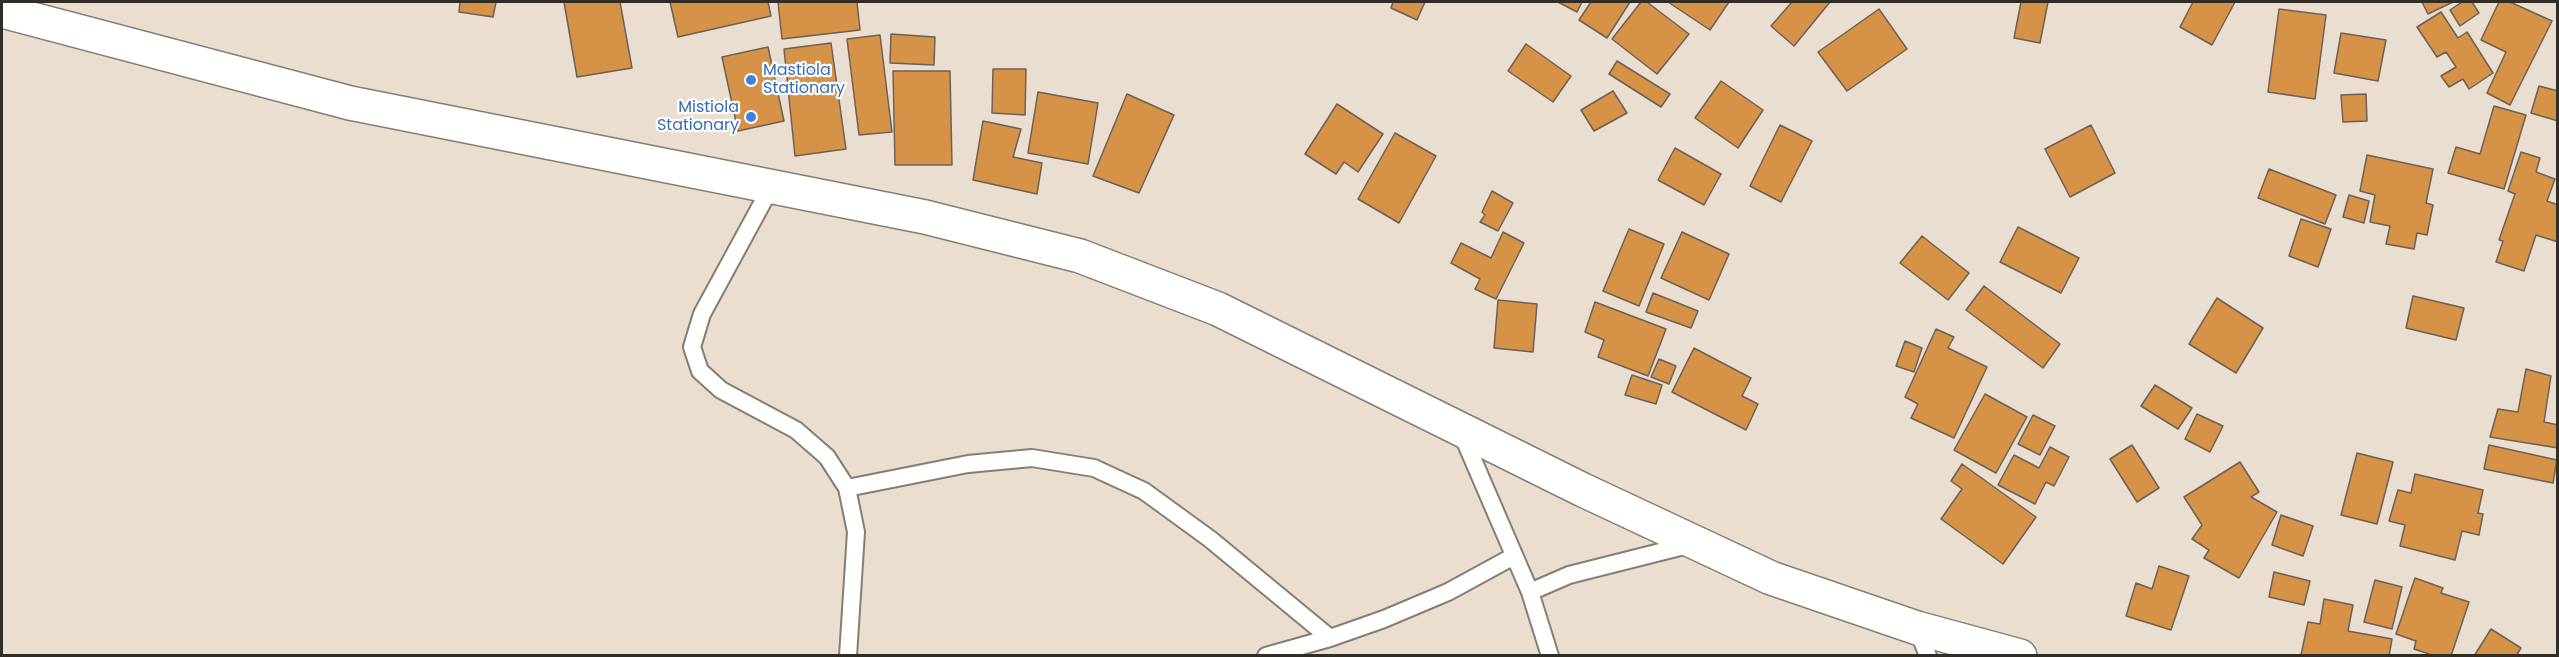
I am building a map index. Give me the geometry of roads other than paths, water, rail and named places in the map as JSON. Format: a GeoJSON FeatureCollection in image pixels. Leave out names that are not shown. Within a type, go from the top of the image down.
{"type":"FeatureCollection","features":[{"type":"Feature","properties":{"kind":"street"},"geometry":{"type":"LineString","coordinates":[[2,11],[350,103],[925,217],[1080,256],[1218,309],[1460,429],[1771,578],[1922,642],[2020,656]]}},
{"type":"Feature","properties":{"kind":"lane"},"geometry":{"type":"LineString","coordinates":[[771,187],[702,314],[692,347],[700,370],[721,390],[796,430],[828,457],[847,488],[856,532],[848,656]]}},
{"type":"Feature","properties":{"kind":"lane"},"geometry":{"type":"LineString","coordinates":[[1460,429],[1530,592],[1550,656]]}},
{"type":"Feature","properties":{"kind":"lane"},"geometry":{"type":"LineString","coordinates":[[847,488],[968,464],[1032,458],[1094,468],[1144,491],[1201,532],[1330,638]]}},
{"type":"Feature","properties":{"kind":"lane"},"geometry":{"type":"LineString","coordinates":[[1530,592],[1569,575],[1696,543]]}},
{"type":"Feature","properties":{"kind":"lane"},"geometry":{"type":"LineString","coordinates":[[1266,656],[1330,638],[1384,619],[1448,592],[1514,556]]}},
{"type":"Feature","properties":{"kind":"place","name":"Mastiola Stationary"},"geometry":{"type":"Point","coordinates":[751,80]}},
{"type":"Feature","properties":{"kind":"place","name":"Mistiola Stationary"},"geometry":{"type":"Point","coordinates":[751,117]}}]}
